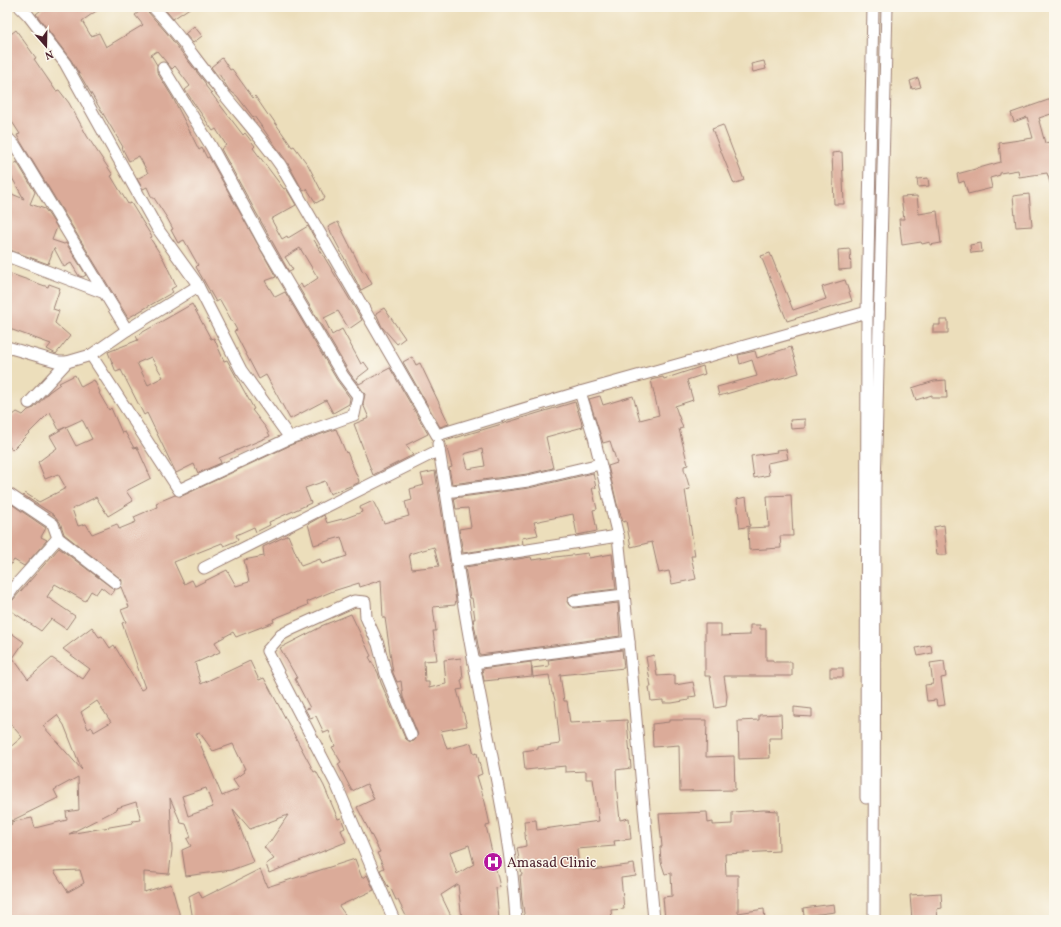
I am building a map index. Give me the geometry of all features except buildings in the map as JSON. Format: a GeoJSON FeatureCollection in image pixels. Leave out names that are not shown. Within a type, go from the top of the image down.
{"type":"FeatureCollection","features":[{"type":"Feature","properties":{"kind":"street"},"geometry":{"type":"LineString","coordinates":[[20,7],[28,15],[65,63],[157,228],[198,286],[241,370],[290,438]]}},
{"type":"Feature","properties":{"kind":"street"},"geometry":{"type":"LineString","coordinates":[[152,7],[168,22],[222,92],[263,140],[281,166],[437,435],[474,663],[491,748],[513,875],[516,920]]}},
{"type":"Feature","properties":{"kind":"street"},"geometry":{"type":"LineString","coordinates":[[867,920],[867,312],[873,7]]}},
{"type":"Feature","properties":{"kind":"street"},"geometry":{"type":"LineString","coordinates":[[874,920],[875,488],[887,7]]}},
{"type":"Feature","properties":{"kind":"street"},"geometry":{"type":"LineString","coordinates":[[91,356],[179,490],[290,438],[354,415],[358,396],[343,376],[267,248],[211,146],[163,68]]}},
{"type":"Feature","properties":{"kind":"street"},"geometry":{"type":"LineString","coordinates":[[7,137],[16,147],[102,292],[127,330]]}},
{"type":"Feature","properties":{"kind":"street"},"geometry":{"type":"LineString","coordinates":[[7,256],[102,292]]}},
{"type":"Feature","properties":{"kind":"street"},"geometry":{"type":"LineString","coordinates":[[7,347],[59,362],[67,362],[91,356],[127,330],[198,286]]}},
{"type":"Feature","properties":{"kind":"street"},"geometry":{"type":"LineString","coordinates":[[437,435],[580,392],[867,312]]}},
{"type":"Feature","properties":{"kind":"street"},"geometry":{"type":"LineString","coordinates":[[29,403],[67,362]]}},
{"type":"Feature","properties":{"kind":"street"},"geometry":{"type":"LineString","coordinates":[[580,392],[594,437],[618,536],[654,920]]}},
{"type":"Feature","properties":{"kind":"street"},"geometry":{"type":"LineString","coordinates":[[204,568],[439,450]]}},
{"type":"Feature","properties":{"kind":"street"},"geometry":{"type":"LineString","coordinates":[[446,492],[528,481],[600,464]]}},
{"type":"Feature","properties":{"kind":"street"},"geometry":{"type":"LineString","coordinates":[[7,493],[53,524],[58,538],[116,583]]}},
{"type":"Feature","properties":{"kind":"street"},"geometry":{"type":"LineString","coordinates":[[457,561],[618,536]]}},
{"type":"Feature","properties":{"kind":"street"},"geometry":{"type":"LineString","coordinates":[[7,598],[14,587],[58,538]]}},
{"type":"Feature","properties":{"kind":"street"},"geometry":{"type":"LineString","coordinates":[[574,601],[624,595]]}},
{"type":"Feature","properties":{"kind":"street"},"geometry":{"type":"LineString","coordinates":[[394,920],[337,786],[267,651],[281,635],[292,629],[354,601],[365,602],[366,617],[378,644],[386,674],[411,735]]}},
{"type":"Feature","properties":{"kind":"street"},"geometry":{"type":"LineString","coordinates":[[474,663],[629,642]]}},
{"type":"Feature","properties":{"kind":"place","name":"Amasad Clinic"},"geometry":{"type":"Point","coordinates":[493,862]}}]}
